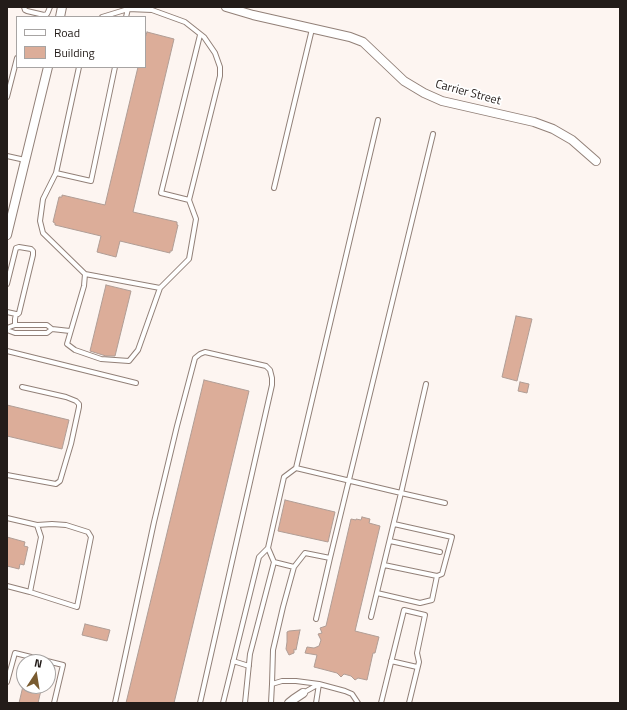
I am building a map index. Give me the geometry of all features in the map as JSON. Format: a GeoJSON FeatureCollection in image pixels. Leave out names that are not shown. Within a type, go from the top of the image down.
{"type":"FeatureCollection","features":[{"type":"Feature","properties":{"kind":"street","name":"Carrier Street"},"geometry":{"type":"LineString","coordinates":[[226,7],[252,15],[350,37],[363,42],[404,81],[424,93],[442,101],[534,122],[553,129],[572,140],[596,160]]}},
{"type":"Feature","properties":{"kind":"street"},"geometry":{"type":"LineString","coordinates":[[7,235],[48,68]]}},
{"type":"Feature","properties":{"kind":"street"},"geometry":{"type":"LineString","coordinates":[[289,703],[303,693]]}},
{"type":"Feature","properties":{"kind":"lane"},"geometry":{"type":"LineString","coordinates":[[24,7],[28,12],[44,15],[47,14],[50,7]]}},
{"type":"Feature","properties":{"kind":"lane"},"geometry":{"type":"LineString","coordinates":[[126,16],[128,9]]}},
{"type":"Feature","properties":{"kind":"lane"},"geometry":{"type":"LineString","coordinates":[[85,274],[84,286],[66,344],[75,350],[101,359],[129,361],[138,350],[160,288],[189,259],[196,218],[189,200],[220,76],[220,67],[215,53],[204,37],[185,22],[152,10],[128,9],[105,16]]}},
{"type":"Feature","properties":{"kind":"lane"},"geometry":{"type":"LineString","coordinates":[[27,16],[28,12]]}},
{"type":"Feature","properties":{"kind":"lane"},"geometry":{"type":"LineString","coordinates":[[274,188],[312,28]]}},
{"type":"Feature","properties":{"kind":"lane"},"geometry":{"type":"LineString","coordinates":[[189,200],[161,193],[200,34]]}},
{"type":"Feature","properties":{"kind":"lane"},"geometry":{"type":"LineString","coordinates":[[7,98],[16,62]]}},
{"type":"Feature","properties":{"kind":"lane"},"geometry":{"type":"LineString","coordinates":[[79,68],[56,173],[44,199],[40,221],[44,233],[85,274],[160,288]]}},
{"type":"Feature","properties":{"kind":"lane"},"geometry":{"type":"LineString","coordinates":[[56,173],[91,181],[116,68]]}},
{"type":"Feature","properties":{"kind":"lane"},"geometry":{"type":"LineString","coordinates":[[223,703],[259,557],[268,548],[284,477],[296,468],[378,120]]}},
{"type":"Feature","properties":{"kind":"lane"},"geometry":{"type":"LineString","coordinates":[[316,619],[433,134]]}},
{"type":"Feature","properties":{"kind":"lane"},"geometry":{"type":"LineString","coordinates":[[7,156],[25,160]]}},
{"type":"Feature","properties":{"kind":"lane"},"geometry":{"type":"LineString","coordinates":[[7,284],[16,248],[31,249],[33,254],[19,313],[16,314],[15,325]]}},
{"type":"Feature","properties":{"kind":"lane"},"geometry":{"type":"LineString","coordinates":[[7,312],[16,314]]}},
{"type":"Feature","properties":{"kind":"lane"},"geometry":{"type":"LineString","coordinates":[[7,329],[15,325],[46,325],[52,329],[70,331]]}},
{"type":"Feature","properties":{"kind":"lane"},"geometry":{"type":"LineString","coordinates":[[7,329],[15,333],[47,333],[52,329]]}},
{"type":"Feature","properties":{"kind":"lane"},"geometry":{"type":"LineString","coordinates":[[7,351],[136,383]]}},
{"type":"Feature","properties":{"kind":"lane"},"geometry":{"type":"LineString","coordinates":[[114,703],[177,426],[195,358],[204,352],[266,366],[270,370],[272,385],[200,703]]}},
{"type":"Feature","properties":{"kind":"lane"},"geometry":{"type":"LineString","coordinates":[[371,617],[426,384]]}},
{"type":"Feature","properties":{"kind":"lane"},"geometry":{"type":"LineString","coordinates":[[7,475],[56,484],[60,481],[71,444],[79,407],[79,404],[76,401],[66,397],[22,387]]}},
{"type":"Feature","properties":{"kind":"lane"},"geometry":{"type":"LineString","coordinates":[[296,468],[445,503]]}},
{"type":"Feature","properties":{"kind":"lane"},"geometry":{"type":"LineString","coordinates":[[7,518],[36,525],[66,525],[88,532],[91,537],[77,607],[7,586]]}},
{"type":"Feature","properties":{"kind":"lane"},"geometry":{"type":"LineString","coordinates":[[384,565],[437,576],[442,574],[452,537],[394,524]]}},
{"type":"Feature","properties":{"kind":"lane"},"geometry":{"type":"LineString","coordinates":[[30,592],[41,537],[36,525]]}},
{"type":"Feature","properties":{"kind":"lane"},"geometry":{"type":"LineString","coordinates":[[390,541],[440,552]]}},
{"type":"Feature","properties":{"kind":"lane"},"geometry":{"type":"LineString","coordinates":[[245,703],[250,654],[274,562],[268,548]]}},
{"type":"Feature","properties":{"kind":"lane"},"geometry":{"type":"LineString","coordinates":[[271,703],[273,650],[294,567],[305,553],[330,558]]}},
{"type":"Feature","properties":{"kind":"lane"},"geometry":{"type":"LineString","coordinates":[[274,562],[294,567]]}},
{"type":"Feature","properties":{"kind":"lane"},"geometry":{"type":"LineString","coordinates":[[377,593],[420,603],[432,600],[437,576]]}},
{"type":"Feature","properties":{"kind":"lane"},"geometry":{"type":"LineString","coordinates":[[381,703],[404,610],[426,615],[417,653],[419,662],[409,703]]}},
{"type":"Feature","properties":{"kind":"lane"},"geometry":{"type":"LineString","coordinates":[[7,682],[15,653],[63,665],[54,703]]}},
{"type":"Feature","properties":{"kind":"lane"},"geometry":{"type":"LineString","coordinates":[[233,661],[249,666]]}},
{"type":"Feature","properties":{"kind":"lane"},"geometry":{"type":"LineString","coordinates":[[391,661],[417,667]]}},
{"type":"Feature","properties":{"kind":"lane"},"geometry":{"type":"LineString","coordinates":[[272,684],[282,681],[319,684],[345,690],[352,694],[358,703]]}},
{"type":"Feature","properties":{"kind":"lane"},"geometry":{"type":"LineString","coordinates":[[303,693],[319,684]]}},
{"type":"Feature","properties":{"kind":"lane"},"geometry":{"type":"LineString","coordinates":[[316,703],[319,684]]}},
{"type":"Feature","properties":{"kind":"building"},"geometry":{"type":"Polygon","coordinates":[[[147,32],[174,39],[133,212],[177,222],[178,225],[172,251],[170,251],[170,253],[120,241],[116,257],[97,252],[101,236],[55,225],[53,222],[59,197],[62,197],[62,195],[105,205],[138,68],[146,68],[147,32]]]}},
{"type":"Feature","properties":{"kind":"building"},"geometry":{"type":"Polygon","coordinates":[[[106,285],[131,291],[115,356],[106,356],[90,351],[106,285]]]}},
{"type":"Feature","properties":{"kind":"building"},"geometry":{"type":"Polygon","coordinates":[[[516,316],[532,319],[517,381],[502,377],[516,316]]]}},
{"type":"Feature","properties":{"kind":"building"},"geometry":{"type":"Polygon","coordinates":[[[204,380],[249,391],[174,703],[126,703],[204,380]]]}},
{"type":"Feature","properties":{"kind":"building"},"geometry":{"type":"Polygon","coordinates":[[[520,382],[529,384],[527,393],[518,391],[520,382]]]}},
{"type":"Feature","properties":{"kind":"building"},"geometry":{"type":"Polygon","coordinates":[[[7,405],[69,420],[62,449],[7,436],[7,405]]]}},
{"type":"Feature","properties":{"kind":"building"},"geometry":{"type":"Polygon","coordinates":[[[285,500],[335,512],[328,542],[278,531],[285,500]]]}},
{"type":"Feature","properties":{"kind":"building"},"geometry":{"type":"Polygon","coordinates":[[[362,517],[370,519],[369,523],[380,526],[355,631],[379,637],[375,653],[373,653],[367,680],[358,678],[355,680],[351,676],[344,674],[341,677],[337,673],[314,667],[317,655],[305,653],[307,647],[314,648],[319,646],[321,640],[318,634],[322,633],[320,628],[326,626],[351,519],[361,520],[362,517]]]}},
{"type":"Feature","properties":{"kind":"building"},"geometry":{"type":"Polygon","coordinates":[[[7,537],[25,542],[24,546],[28,547],[24,565],[20,564],[19,569],[7,566],[7,537]]]}},
{"type":"Feature","properties":{"kind":"building"},"geometry":{"type":"Polygon","coordinates":[[[85,624],[110,630],[107,641],[82,635],[85,624]]]}},
{"type":"Feature","properties":{"kind":"building"},"geometry":{"type":"Polygon","coordinates":[[[300,630],[296,650],[294,649],[294,653],[289,655],[286,649],[287,632],[300,630]]]}},
{"type":"Feature","properties":{"kind":"building"},"geometry":{"type":"Polygon","coordinates":[[[21,694],[40,694],[38,703],[19,703],[21,694]]]}}]}
